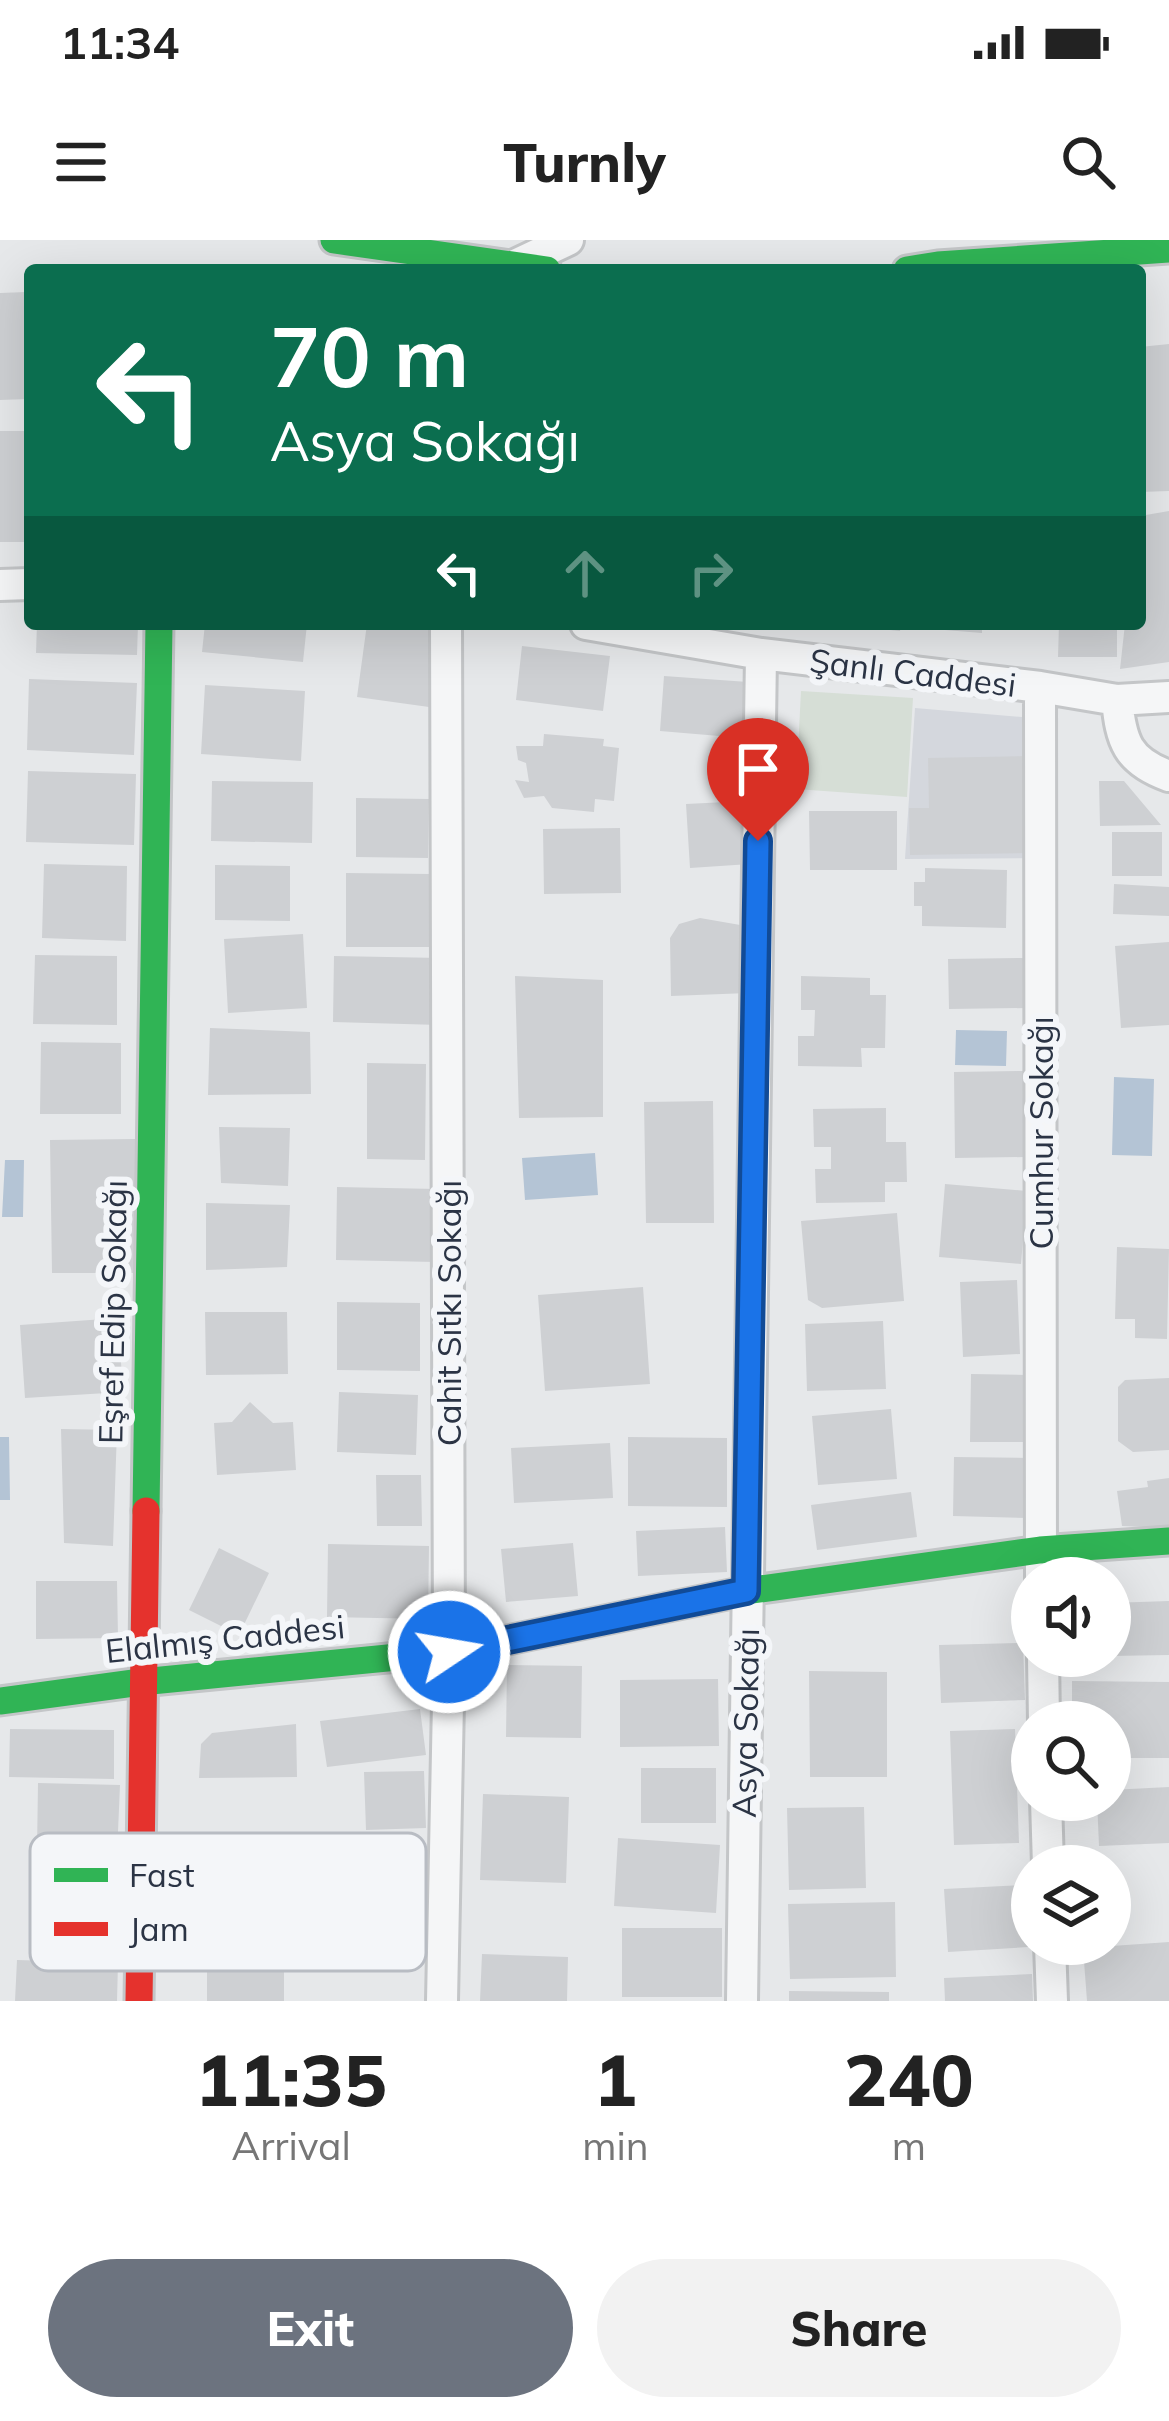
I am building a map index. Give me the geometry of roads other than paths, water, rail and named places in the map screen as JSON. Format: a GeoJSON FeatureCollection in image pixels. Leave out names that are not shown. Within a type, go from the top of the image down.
{"type":"FeatureCollection","features":[{"type":"Feature","properties":{"kind":"street"},"geometry":{"type":"LineString","coordinates":[[334,240],[499,264]]}},
{"type":"Feature","properties":{"kind":"street"},"geometry":{"type":"LineString","coordinates":[[517,264],[568,240]]}},
{"type":"Feature","properties":{"kind":"street"},"geometry":{"type":"LineString","coordinates":[[935,252],[1169,249]]}},
{"type":"Feature","properties":{"kind":"street","name":"Eşref Edip Sokağı"},"geometry":{"type":"LineString","coordinates":[[140,1833],[159,630]]}},
{"type":"Feature","properties":{"kind":"street","name":"Cahit Sıtkı Sokağı"},"geometry":{"type":"LineString","coordinates":[[442,2001],[449,1652],[446,630]]}},
{"type":"Feature","properties":{"kind":"street","name":"Şanlı Caddesi"},"geometry":{"type":"LineString","coordinates":[[622,630],[1117,700],[1169,697]]}},
{"type":"Feature","properties":{"kind":"street","name":"Asya Sokağı"},"geometry":{"type":"LineString","coordinates":[[742,2001],[761,653]]}},
{"type":"Feature","properties":{"kind":"street","name":"Cumhur Sokağı"},"geometry":{"type":"LineString","coordinates":[[1040,688],[1040,1557]]}},
{"type":"Feature","properties":{"kind":"street"},"geometry":{"type":"LineString","coordinates":[[1117,700],[1120,737],[1143,764],[1169,776]]}},
{"type":"Feature","properties":{"kind":"street","name":"Elalmış Caddesi"},"geometry":{"type":"LineString","coordinates":[[1079,1557],[1169,1541]]}},
{"type":"Feature","properties":{"kind":"street","name":"Elalmış Caddesi"},"geometry":{"type":"LineString","coordinates":[[0,1701],[449,1652],[746,1591],[1011,1567]]}},
{"type":"Feature","properties":{"kind":"street"},"geometry":{"type":"LineString","coordinates":[[1051,1965],[1052,2001]]}},
{"type":"Feature","properties":{"kind":"street","name":"Eşref Edip Sokağı"},"geometry":{"type":"LineString","coordinates":[[139,1971],[139,2001]]}},
{"type":"Feature","properties":{"kind":"water"},"geometry":{"type":"Polygon","coordinates":[[[956,1030],[1007,1031],[1006,1066],[955,1065],[956,1030]]]}},
{"type":"Feature","properties":{"kind":"water"},"geometry":{"type":"Polygon","coordinates":[[[1114,1077],[1154,1079],[1152,1156],[1112,1155],[1114,1077]]]}},
{"type":"Feature","properties":{"kind":"water"},"geometry":{"type":"Polygon","coordinates":[[[595,1153],[598,1195],[525,1200],[522,1158],[595,1153]]]}},
{"type":"Feature","properties":{"kind":"water"},"geometry":{"type":"Polygon","coordinates":[[[5,1160],[24,1160],[23,1217],[2,1217],[5,1160]]]}},
{"type":"Feature","properties":{"kind":"water"},"geometry":{"type":"Polygon","coordinates":[[[0,1437],[9,1437],[10,1500],[0,1500],[0,1437]]]}}]}
